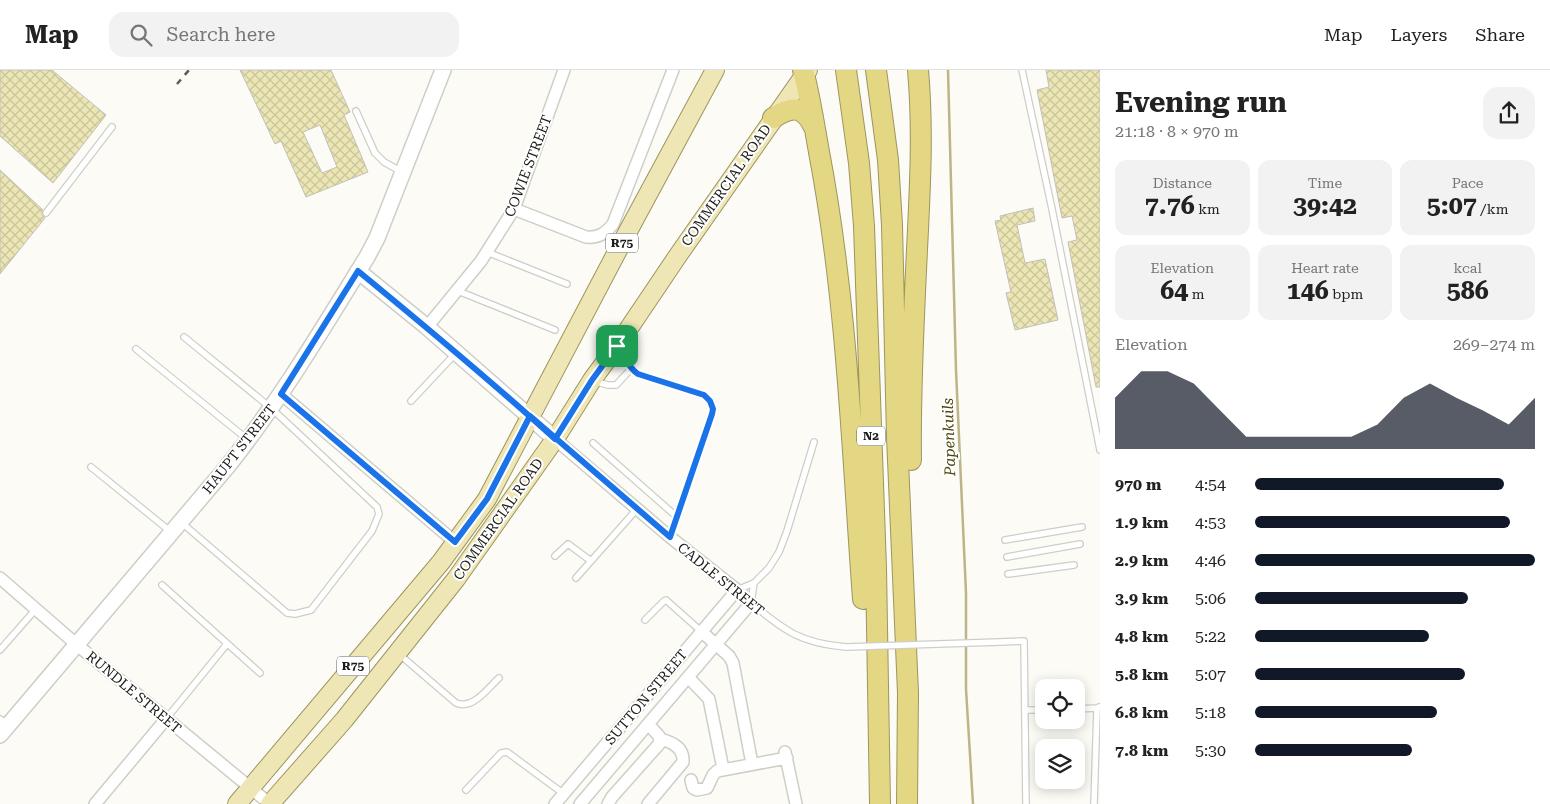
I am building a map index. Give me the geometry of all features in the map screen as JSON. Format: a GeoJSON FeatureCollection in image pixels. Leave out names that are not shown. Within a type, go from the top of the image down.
{"type":"FeatureCollection","features":[{"type":"Feature","properties":{"kind":"highway","name":"N2"},"geometry":{"type":"LineString","coordinates":[[846,70],[859,163],[864,226],[876,568],[879,798]]}},
{"type":"Feature","properties":{"kind":"highway","name":"N2"},"geometry":{"type":"LineString","coordinates":[[876,70],[888,160],[892,225],[897,437],[908,693],[907,804]]}},
{"type":"Feature","properties":{"kind":"highway"},"geometry":{"type":"LineString","coordinates":[[908,693],[912,353],[922,124],[918,70]]}},
{"type":"Feature","properties":{"kind":"highway"},"geometry":{"type":"LineString","coordinates":[[805,72],[827,196],[845,343],[879,798]]}},
{"type":"Feature","properties":{"kind":"highway"},"geometry":{"type":"LineString","coordinates":[[773,118],[785,111],[796,109],[806,113],[815,129]]}},
{"type":"Feature","properties":{"kind":"main road","name":"COMMERCIAL ROAD"},"geometry":{"type":"LineString","coordinates":[[237,804],[441,562],[487,499],[715,70]]}},
{"type":"Feature","properties":{"kind":"main road","name":"COMMERCIAL ROAD"},"geometry":{"type":"LineString","coordinates":[[270,804],[344,720],[456,580],[555,439],[592,380],[805,72]]}},
{"type":"Feature","properties":{"kind":"street","name":"HAUPT STREET"},"geometry":{"type":"LineString","coordinates":[[3,726],[76,644],[249,440],[281,394],[377,238],[443,70]]}},
{"type":"Feature","properties":{"kind":"street","name":"COWIE STREET"},"geometry":{"type":"LineString","coordinates":[[427,327],[488,252],[514,209],[564,70]]}},
{"type":"Feature","properties":{"kind":"street"},"geometry":{"type":"LineString","coordinates":[[514,209],[586,237],[592,238],[602,235],[613,224],[671,70]]}},
{"type":"Feature","properties":{"kind":"street","name":"CADLE STREET"},"geometry":{"type":"LineString","coordinates":[[358,271],[427,327],[670,537],[751,603]]}},
{"type":"Feature","properties":{"kind":"street"},"geometry":{"type":"LineString","coordinates":[[281,394],[455,542]]}},
{"type":"Feature","properties":{"kind":"street","name":"RUNDLE STREET"},"geometry":{"type":"LineString","coordinates":[[0,578],[76,644],[270,804]]}},
{"type":"Feature","properties":{"kind":"street","name":"SUTTON STREET"},"geometry":{"type":"LineString","coordinates":[[555,804],[737,590]]}},
{"type":"Feature","properties":{"kind":"street","name":"SUTTON STREET"},"geometry":{"type":"LineString","coordinates":[[582,803],[751,603]]}},
{"type":"Feature","properties":{"kind":"street"},"geometry":{"type":"LineString","coordinates":[[702,632],[729,656],[733,663],[752,764]]}},
{"type":"Feature","properties":{"kind":"street"},"geometry":{"type":"LineString","coordinates":[[688,677],[709,699],[723,769]]}},
{"type":"Feature","properties":{"kind":"street"},"geometry":{"type":"LineString","coordinates":[[95,804],[166,719]]}},
{"type":"Feature","properties":{"kind":"street"},"geometry":{"type":"LineString","coordinates":[[648,724],[660,739],[674,744],[683,755],[682,762],[648,804]]}},
{"type":"Feature","properties":{"kind":"street"},"geometry":{"type":"LineString","coordinates":[[608,804],[660,743],[660,739]]}},
{"type":"Feature","properties":{"kind":"street"},"geometry":{"type":"LineString","coordinates":[[691,780],[694,789],[704,789],[709,786],[714,773],[723,769],[752,764],[786,754],[796,804]]}},
{"type":"Feature","properties":{"kind":"street"},"geometry":{"type":"LineString","coordinates":[[592,761],[606,774]]}},
{"type":"Feature","properties":{"kind":"lane"},"geometry":{"type":"LineString","coordinates":[[1022,70],[1100,450]]}},
{"type":"Feature","properties":{"kind":"lane"},"geometry":{"type":"LineString","coordinates":[[356,111],[375,153],[384,162],[402,172]]}},
{"type":"Feature","properties":{"kind":"lane"},"geometry":{"type":"LineString","coordinates":[[46,213],[112,127]]}},
{"type":"Feature","properties":{"kind":"lane"},"geometry":{"type":"LineString","coordinates":[[488,252],[568,284]]}},
{"type":"Feature","properties":{"kind":"lane"},"geometry":{"type":"LineString","coordinates":[[458,291],[556,330]]}},
{"type":"Feature","properties":{"kind":"lane"},"geometry":{"type":"LineString","coordinates":[[91,467],[176,527],[287,613],[295,614],[311,610],[372,531],[379,514],[378,507],[271,408],[184,337]]}},
{"type":"Feature","properties":{"kind":"lane"},"geometry":{"type":"LineString","coordinates":[[617,346],[631,370],[638,374],[704,395],[712,405],[712,414],[706,435],[670,537]]}},
{"type":"Feature","properties":{"kind":"lane"},"geometry":{"type":"LineString","coordinates":[[136,348],[249,440]]}},
{"type":"Feature","properties":{"kind":"lane"},"geometry":{"type":"LineString","coordinates":[[411,401],[456,352]]}},
{"type":"Feature","properties":{"kind":"lane"},"geometry":{"type":"LineString","coordinates":[[592,380],[614,386],[631,370]]}},
{"type":"Feature","properties":{"kind":"lane"},"geometry":{"type":"LineString","coordinates":[[737,590],[754,583],[769,568],[779,552],[814,442]]}},
{"type":"Feature","properties":{"kind":"lane"},"geometry":{"type":"LineString","coordinates":[[593,443],[677,518]]}},
{"type":"Feature","properties":{"kind":"lane"},"geometry":{"type":"LineString","coordinates":[[576,578],[637,508]]}},
{"type":"Feature","properties":{"kind":"lane"},"geometry":{"type":"LineString","coordinates":[[1005,540],[1082,527]]}},
{"type":"Feature","properties":{"kind":"lane"},"geometry":{"type":"LineString","coordinates":[[555,556],[568,544],[591,561]]}},
{"type":"Feature","properties":{"kind":"lane"},"geometry":{"type":"LineString","coordinates":[[1007,557],[1080,544]]}},
{"type":"Feature","properties":{"kind":"lane"},"geometry":{"type":"LineString","coordinates":[[1008,574],[1074,566]]}},
{"type":"Feature","properties":{"kind":"lane"},"geometry":{"type":"LineString","coordinates":[[751,603],[754,583]]}},
{"type":"Feature","properties":{"kind":"lane"},"geometry":{"type":"LineString","coordinates":[[162,585],[260,674]]}},
{"type":"Feature","properties":{"kind":"lane"},"geometry":{"type":"LineString","coordinates":[[645,620],[666,600],[702,632]]}},
{"type":"Feature","properties":{"kind":"lane","name":"CADLE STREET"},"geometry":{"type":"LineString","coordinates":[[751,603],[790,633],[817,643],[846,648],[1024,641],[1025,710]]}},
{"type":"Feature","properties":{"kind":"lane"},"geometry":{"type":"LineString","coordinates":[[0,650],[36,609]]}},
{"type":"Feature","properties":{"kind":"lane"},"geometry":{"type":"LineString","coordinates":[[166,719],[227,644]]}},
{"type":"Feature","properties":{"kind":"lane"},"geometry":{"type":"LineString","coordinates":[[398,653],[456,704],[462,706],[474,702],[499,678]]}},
{"type":"Feature","properties":{"kind":"lane"},"geometry":{"type":"LineString","coordinates":[[1085,708],[1099,707],[1094,804]]}},
{"type":"Feature","properties":{"kind":"lane"},"geometry":{"type":"LineString","coordinates":[[1026,804],[1025,710],[1035,710]]}},
{"type":"Feature","properties":{"kind":"lane"},"geometry":{"type":"LineString","coordinates":[[466,790],[501,753],[507,752],[564,794]]}},
{"type":"Feature","properties":{"kind":"building"},"geometry":{"type":"Polygon","coordinates":[[[0,70],[52,70],[106,115],[53,183],[0,136],[0,70]]]}},
{"type":"Feature","properties":{"kind":"building"},"geometry":{"type":"Polygon","coordinates":[[[240,70],[331,70],[350,112],[344,115],[368,172],[306,197],[281,141],[275,144],[240,70]],[[320,125],[303,132],[322,173],[337,167],[320,125]]]}},
{"type":"Feature","properties":{"kind":"building"},"geometry":{"type":"Polygon","coordinates":[[[1046,70],[1100,70],[1100,387],[1096,387],[1068,242],[1077,240],[1072,216],[1062,218],[1037,90],[1049,87],[1046,70]]]}},
{"type":"Feature","properties":{"kind":"building"},"geometry":{"type":"Polygon","coordinates":[[[0,170],[43,210],[42,214],[45,218],[0,274],[0,170]]]}},
{"type":"Feature","properties":{"kind":"building"},"geometry":{"type":"Polygon","coordinates":[[[1033,208],[1035,221],[1017,225],[1025,263],[1045,259],[1058,320],[1015,330],[1006,293],[1011,292],[995,221],[1001,220],[1000,216],[1033,208]]]}},
{"type":"Feature","properties":{"kind":"waterway","name":"Papenkuils"},"geometry":{"type":"LineString","coordinates":[[948,70],[956,370],[966,593],[966,689],[973,804]]}},
{"type":"Feature","properties":{"kind":"railway"},"geometry":{"type":"LineString","coordinates":[[177,84],[189,70]]}},
{"type":"Feature","properties":{"kind":"route"},"geometry":{"type":"LineString","coordinates":[[617,346],[592,380],[555,439],[510,399],[427,327],[358,271],[281,394],[455,542],[487,499],[519,438],[530,416],[555,439],[670,537],[706,435],[712,414],[712,405],[704,395],[638,374],[631,370],[617,346]]}}]}
